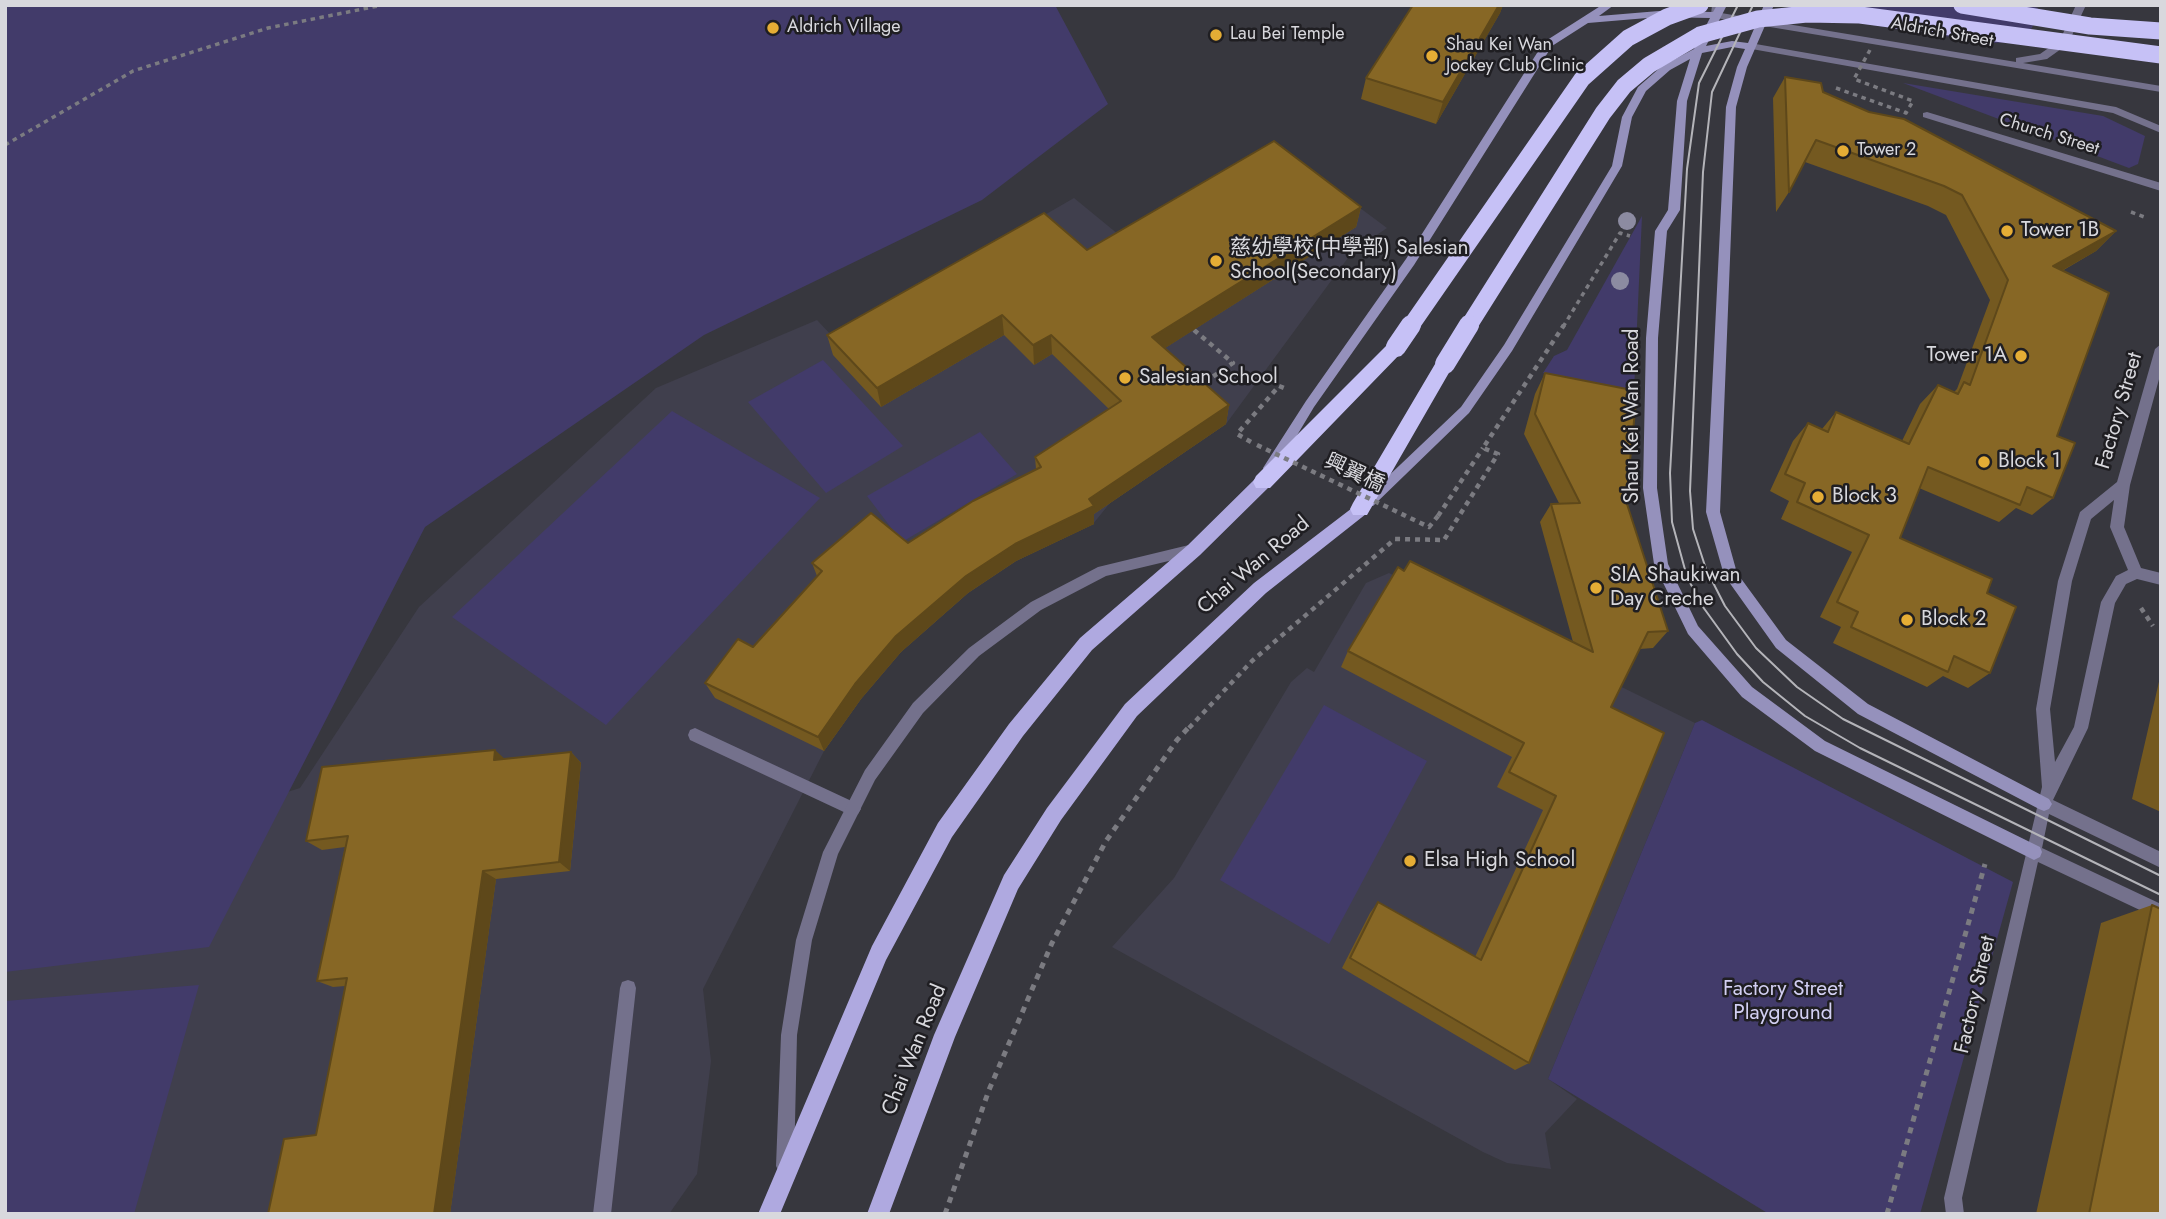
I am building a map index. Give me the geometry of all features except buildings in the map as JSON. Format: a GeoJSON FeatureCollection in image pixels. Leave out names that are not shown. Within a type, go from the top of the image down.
{"type":"FeatureCollection","features":[{"type":"Feature","properties":{"kind":"highway"},"geometry":{"type":"LineString","coordinates":[[1263,482],[1396,347],[1582,79],[1628,38],[1667,17],[1700,5]]}},
{"type":"Feature","properties":{"kind":"highway"},"geometry":{"type":"LineString","coordinates":[[1962,5],[2090,26],[2161,31]]}},
{"type":"Feature","properties":{"kind":"highway"},"geometry":{"type":"LineString","coordinates":[[1360,509],[1445,364],[1603,113],[1624,86],[1649,65],[1700,35],[1758,19],[1860,15],[2161,55]]}},
{"type":"Feature","properties":{"kind":"main road"},"geometry":{"type":"LineString","coordinates":[[769,1214],[878,953],[945,830],[1016,730],[1086,644],[1194,550],[1263,482]]}},
{"type":"Feature","properties":{"kind":"main road","name":"Chai Wan Road"},"geometry":{"type":"LineString","coordinates":[[878,1214],[945,1035],[1012,882],[1054,814],[1131,710],[1234,611],[1360,509]]}},
{"type":"Feature","properties":{"kind":"street"},"geometry":{"type":"LineString","coordinates":[[1263,482],[1291,433],[1410,262],[1529,70],[1548,44],[1586,20],[1598,8],[1609,5]]}},
{"type":"Feature","properties":{"kind":"street"},"geometry":{"type":"LineString","coordinates":[[1769,5],[1751,46],[1731,107],[1713,512],[1731,575],[1781,644],[1863,709],[2044,804],[2161,860]]}},
{"type":"Feature","properties":{"kind":"street"},"geometry":{"type":"LineString","coordinates":[[2005,62],[2043,57],[2064,42],[2081,5]]}},
{"type":"Feature","properties":{"kind":"street"},"geometry":{"type":"LineString","coordinates":[[1586,20],[1688,13],[1718,8]]}},
{"type":"Feature","properties":{"kind":"street","name":"Aldrich Street"},"geometry":{"type":"LineString","coordinates":[[1718,8],[1762,20],[2161,89]]}},
{"type":"Feature","properties":{"kind":"street","name":"Shau Kei Wan Road"},"geometry":{"type":"LineString","coordinates":[[1718,8],[1698,51],[1682,101],[1674,210],[1661,231],[1652,338],[1650,488],[1661,564],[1693,630],[1746,692],[1820,746],[2027,849]]}},
{"type":"Feature","properties":{"kind":"street","name":"Chai Wan Road"},"geometry":{"type":"LineString","coordinates":[[1360,509],[1442,434],[1483,386],[1617,166],[1627,117],[1636,97],[1666,68],[1698,51],[1732,44],[1751,46]]}},
{"type":"Feature","properties":{"kind":"street"},"geometry":{"type":"LineString","coordinates":[[1751,46],[2083,103],[2116,110],[2161,130]]}},
{"type":"Feature","properties":{"kind":"street","name":"Church Street"},"geometry":{"type":"LineString","coordinates":[[1927,115],[2161,187]]}},
{"type":"Feature","properties":{"kind":"street","name":"Factory Street"},"geometry":{"type":"LineString","coordinates":[[1955,1214],[1953,1198],[2027,849],[2049,788],[2081,728],[2108,602],[2121,580],[2136,573],[2117,527],[2123,485],[2161,349]]}},
{"type":"Feature","properties":{"kind":"street","name":"Factory Street"},"geometry":{"type":"LineString","coordinates":[[2049,788],[2043,709],[2065,581],[2085,516],[2123,485]]}},
{"type":"Feature","properties":{"kind":"street"},"geometry":{"type":"LineString","coordinates":[[785,1178],[789,1035],[804,940],[831,852],[870,775],[918,708],[974,652],[1036,606],[1103,571],[1194,550]]}},
{"type":"Feature","properties":{"kind":"street"},"geometry":{"type":"LineString","coordinates":[[2136,573],[2161,579]]}},
{"type":"Feature","properties":{"kind":"street"},"geometry":{"type":"LineString","coordinates":[[695,735],[853,808]]}},
{"type":"Feature","properties":{"kind":"street"},"geometry":{"type":"LineString","coordinates":[[2027,849],[2161,912]]}},
{"type":"Feature","properties":{"kind":"street"},"geometry":{"type":"LineString","coordinates":[[602,1214],[628,988]]}},
{"type":"Feature","properties":{"kind":"path"},"geometry":{"type":"LineString","coordinates":[[5,145],[132,71],[268,29],[383,5]]}},
{"type":"Feature","properties":{"kind":"path"},"geometry":{"type":"LineString","coordinates":[[1836,88],[1906,113],[1913,101],[1854,79]]}},
{"type":"Feature","properties":{"kind":"path"},"geometry":{"type":"LineString","coordinates":[[945,1214],[989,1090],[1052,943],[1106,841],[1139,792],[1177,740],[1252,661],[1395,538],[1444,540],[1498,454],[1483,447],[1582,298],[1616,240]]}},
{"type":"Feature","properties":{"kind":"path"},"geometry":{"type":"LineString","coordinates":[[1189,392],[1233,363],[1194,330]]}},
{"type":"Feature","properties":{"kind":"path","name":"興翼橋"},"geometry":{"type":"LineString","coordinates":[[1274,392],[1237,434],[1429,527],[1483,447]]}},
{"type":"Feature","properties":{"kind":"path"},"geometry":{"type":"LineString","coordinates":[[1887,1214],[1988,854]]}},
{"type":"Feature","properties":{"kind":"shaded area"},"geometry":{"type":"Polygon","coordinates":[[[1278,147],[1387,228],[1353,251],[1226,424],[1110,503],[1093,524],[1016,561],[968,593],[901,652],[861,699],[824,751],[703,989],[711,1061],[697,1174],[669,1214],[5,1214],[5,881],[300,788],[419,607],[656,388],[817,320],[833,337],[1074,198],[1124,239],[1278,147]]]}},
{"type":"Feature","properties":{"kind":"shaded area","name":"Elsa High School"},"geometry":{"type":"Polygon","coordinates":[[[1389,573],[1695,723],[1548,1079],[1577,1099],[1545,1133],[1551,1169],[1507,1163],[1483,1152],[1112,947],[1174,878],[1291,682],[1307,668],[1314,672],[1366,583],[1389,573]]]}},
{"type":"Feature","properties":{"kind":"green space"},"geometry":{"type":"Polygon","coordinates":[[[5,5],[1055,5],[1108,104],[982,200],[704,335],[425,527],[209,947],[5,972],[5,5]]]}},
{"type":"Feature","properties":{"kind":"green space"},"geometry":{"type":"Polygon","coordinates":[[[1789,5],[2028,5],[2038,8],[2032,28],[2012,42],[1991,43],[1786,12],[1789,5]]]}},
{"type":"Feature","properties":{"kind":"green space"},"geometry":{"type":"Polygon","coordinates":[[[1903,83],[2103,116],[2145,136],[2138,164],[2129,168],[1903,83]]]}},
{"type":"Feature","properties":{"kind":"green space"},"geometry":{"type":"Polygon","coordinates":[[[1642,216],[1634,391],[1543,373],[1554,356],[1567,350],[1642,216]]]}},
{"type":"Feature","properties":{"kind":"green space"},"geometry":{"type":"Polygon","coordinates":[[[823,360],[903,446],[826,493],[748,402],[823,360]]]}},
{"type":"Feature","properties":{"kind":"green space"},"geometry":{"type":"Polygon","coordinates":[[[672,411],[820,498],[606,725],[452,617],[672,411]]]}},
{"type":"Feature","properties":{"kind":"green space"},"geometry":{"type":"Polygon","coordinates":[[[980,432],[1017,474],[902,542],[867,496],[980,432]]]}},
{"type":"Feature","properties":{"kind":"green space"},"geometry":{"type":"Polygon","coordinates":[[[1324,705],[1427,761],[1329,944],[1220,880],[1324,705]]]}},
{"type":"Feature","properties":{"kind":"green space","name":"Factory Street Playground"},"geometry":{"type":"Polygon","coordinates":[[[1702,720],[2013,882],[1920,1214],[1769,1214],[1548,1079],[1695,723],[1702,720]]]}},
{"type":"Feature","properties":{"kind":"green space"},"geometry":{"type":"Polygon","coordinates":[[[199,985],[134,1214],[5,1214],[5,1001],[199,985]]]}},
{"type":"Feature","properties":{"kind":"tram line"},"geometry":{"type":"LineString","coordinates":[[1738,5],[1699,83],[1687,169],[1670,473],[1672,522],[1687,577],[1703,607],[1737,654],[1763,682],[1805,716],[1860,748],[2161,895]]}},
{"type":"Feature","properties":{"kind":"tram line"},"geometry":{"type":"LineString","coordinates":[[1753,5],[1712,92],[1703,172],[1690,491],[1693,529],[1706,569],[1725,606],[1756,648],[1797,687],[1843,719],[2161,876]]}},
{"type":"Feature","properties":{"kind":"place","name":"Aldrich Village"},"geometry":{"type":"Point","coordinates":[773,28]}},
{"type":"Feature","properties":{"kind":"place","name":"Lau Bei Temple"},"geometry":{"type":"Point","coordinates":[1216,35]}},
{"type":"Feature","properties":{"kind":"place","name":"Shau Kei Wan Jockey Club Clinic"},"geometry":{"type":"Point","coordinates":[1432,56]}},
{"type":"Feature","properties":{"kind":"place","name":"Tower 2"},"geometry":{"type":"Point","coordinates":[1843,151]}},
{"type":"Feature","properties":{"kind":"place","name":"Tower 1B"},"geometry":{"type":"Point","coordinates":[2007,231]}},
{"type":"Feature","properties":{"kind":"place","name":"慈幼學校(中學部) Salesian School(Secondary)"},"geometry":{"type":"Point","coordinates":[1216,261]}},
{"type":"Feature","properties":{"kind":"place","name":"Tower 1A"},"geometry":{"type":"Point","coordinates":[2021,356]}},
{"type":"Feature","properties":{"kind":"place","name":"Salesian School"},"geometry":{"type":"Point","coordinates":[1125,378]}},
{"type":"Feature","properties":{"kind":"place","name":"Block 1"},"geometry":{"type":"Point","coordinates":[1984,462]}},
{"type":"Feature","properties":{"kind":"place","name":"Block 3"},"geometry":{"type":"Point","coordinates":[1818,497]}},
{"type":"Feature","properties":{"kind":"place","name":"SIA Shaukiwan Day Creche"},"geometry":{"type":"Point","coordinates":[1596,588]}},
{"type":"Feature","properties":{"kind":"place","name":"Block 2"},"geometry":{"type":"Point","coordinates":[1907,620]}},
{"type":"Feature","properties":{"kind":"place","name":"Elsa High School"},"geometry":{"type":"Point","coordinates":[1410,861]}}]}
